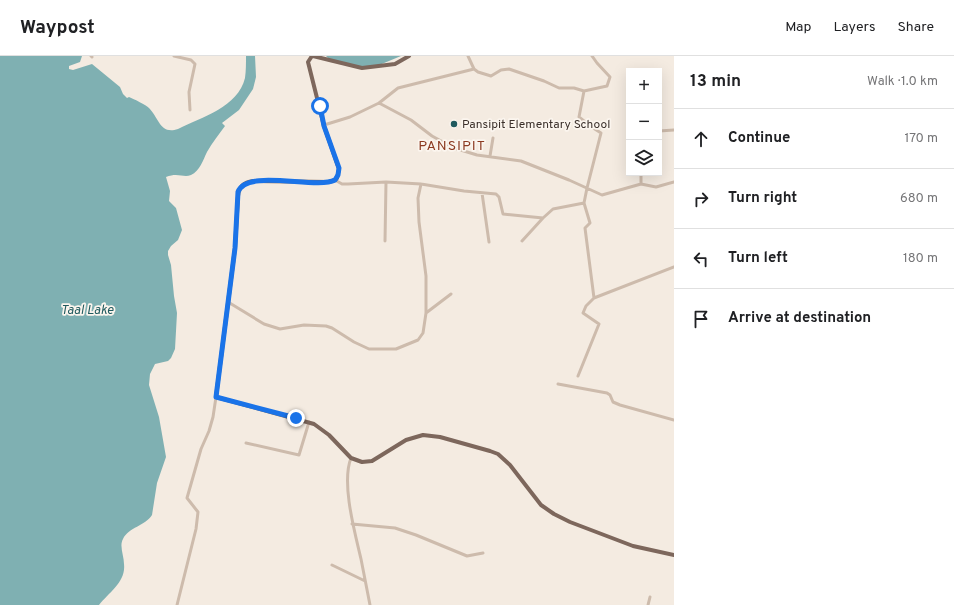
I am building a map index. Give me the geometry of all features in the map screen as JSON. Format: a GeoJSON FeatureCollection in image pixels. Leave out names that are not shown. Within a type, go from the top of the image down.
{"type":"FeatureCollection","features":[{"type":"Feature","properties":{"kind":"main road"},"geometry":{"type":"LineString","coordinates":[[409,56],[395,64],[362,68],[312,56],[308,62],[324,125],[339,168],[338,175],[335,180],[324,182],[253,181],[245,183],[240,188],[235,248],[216,397],[314,424],[324,430],[351,458],[362,462],[369,462],[406,440],[422,436],[440,437],[490,451],[498,454],[510,465],[541,505],[554,514],[570,522],[632,546],[674,555]]}},
{"type":"Feature","properties":{"kind":"street"},"geometry":{"type":"LineString","coordinates":[[174,56],[188,57],[195,64],[189,92],[190,110]]}},
{"type":"Feature","properties":{"kind":"street"},"geometry":{"type":"LineString","coordinates":[[468,56],[474,69],[478,72],[491,76],[501,70],[509,69],[544,81],[559,88],[574,88],[584,92],[607,86],[610,77],[592,56]]}},
{"type":"Feature","properties":{"kind":"street"},"geometry":{"type":"LineString","coordinates":[[324,125],[350,117],[380,103],[398,88],[474,69]]}},
{"type":"Feature","properties":{"kind":"street"},"geometry":{"type":"LineString","coordinates":[[584,92],[579,117],[601,133],[586,188],[584,203],[590,223],[585,228],[594,298]]}},
{"type":"Feature","properties":{"kind":"street"},"geometry":{"type":"LineString","coordinates":[[380,103],[411,120],[432,136],[454,148],[477,155],[521,161],[602,195],[641,184],[656,187],[674,182]]}},
{"type":"Feature","properties":{"kind":"street"},"geometry":{"type":"LineString","coordinates":[[662,131],[674,130]]}},
{"type":"Feature","properties":{"kind":"street"},"geometry":{"type":"LineString","coordinates":[[490,156],[493,138]]}},
{"type":"Feature","properties":{"kind":"street"},"geometry":{"type":"LineString","coordinates":[[641,176],[641,184]]}},
{"type":"Feature","properties":{"kind":"street"},"geometry":{"type":"LineString","coordinates":[[335,180],[342,184],[386,182],[421,184],[496,194],[499,197],[504,214],[543,218]]}},
{"type":"Feature","properties":{"kind":"street"},"geometry":{"type":"LineString","coordinates":[[385,241],[386,182]]}},
{"type":"Feature","properties":{"kind":"street"},"geometry":{"type":"LineString","coordinates":[[228,302],[264,324],[280,329],[304,324],[326,326],[339,332],[354,342],[374,350],[396,349],[418,340],[423,333],[426,313],[426,276],[418,214],[418,198],[421,184]]}},
{"type":"Feature","properties":{"kind":"street"},"geometry":{"type":"LineString","coordinates":[[482,193],[489,242]]}},
{"type":"Feature","properties":{"kind":"street"},"geometry":{"type":"LineString","coordinates":[[522,242],[553,209],[584,203]]}},
{"type":"Feature","properties":{"kind":"street"},"geometry":{"type":"LineString","coordinates":[[578,376],[599,324],[583,313],[586,306],[594,298],[674,267]]}},
{"type":"Feature","properties":{"kind":"street"},"geometry":{"type":"LineString","coordinates":[[426,313],[450,294]]}},
{"type":"Feature","properties":{"kind":"street"},"geometry":{"type":"LineString","coordinates":[[558,384],[607,394],[610,395],[612,402],[620,406],[674,420]]}},
{"type":"Feature","properties":{"kind":"street"},"geometry":{"type":"LineString","coordinates":[[177,605],[196,529],[198,512],[187,498],[201,449],[209,431],[216,397]]}},
{"type":"Feature","properties":{"kind":"street"},"geometry":{"type":"LineString","coordinates":[[246,443],[299,455],[309,422]]}},
{"type":"Feature","properties":{"kind":"street"},"geometry":{"type":"LineString","coordinates":[[351,458],[348,466],[352,524],[370,605]]}},
{"type":"Feature","properties":{"kind":"street"},"geometry":{"type":"LineString","coordinates":[[352,524],[395,528],[467,556],[483,553]]}},
{"type":"Feature","properties":{"kind":"street"},"geometry":{"type":"LineString","coordinates":[[332,565],[365,581]]}},
{"type":"Feature","properties":{"kind":"street"},"geometry":{"type":"LineString","coordinates":[[648,605],[650,597]]}},
{"type":"Feature","properties":{"kind":"water","name":"Taal Lake"},"geometry":{"type":"Polygon","coordinates":[[[0,56],[82,56],[80,62],[69,66],[69,69],[73,70],[92,64],[120,87],[123,94],[127,98],[129,97],[140,102],[152,112],[164,128],[167,130],[172,130],[178,129],[218,110],[235,97],[245,78],[246,56],[255,56],[256,77],[253,89],[239,110],[222,123],[225,126],[209,149],[199,168],[191,175],[174,175],[166,177],[170,191],[169,201],[176,208],[182,230],[178,240],[168,251],[177,313],[175,349],[168,361],[155,364],[150,374],[149,385],[159,417],[166,457],[157,483],[152,515],[145,522],[129,532],[123,539],[122,548],[124,570],[122,576],[120,581],[99,605],[0,605],[0,56]]]}},
{"type":"Feature","properties":{"kind":"water"},"geometry":{"type":"Polygon","coordinates":[[[326,56],[401,56],[372,68],[358,68],[329,59],[326,56]]]}},
{"type":"Feature","properties":{"kind":"place","name":"Pansipit Elementary School"},"geometry":{"type":"Point","coordinates":[454,124]}},
{"type":"Feature","properties":{"kind":"district","name":"PANSIPIT"},"geometry":{"type":"Point","coordinates":[452,145]}},
{"type":"Feature","properties":{"kind":"route"},"geometry":{"type":"LineString","coordinates":[[296,418],[216,397],[235,248],[238,192],[242,185],[250,182],[329,182],[337,178],[339,168],[324,126],[320,106]]}}]}
